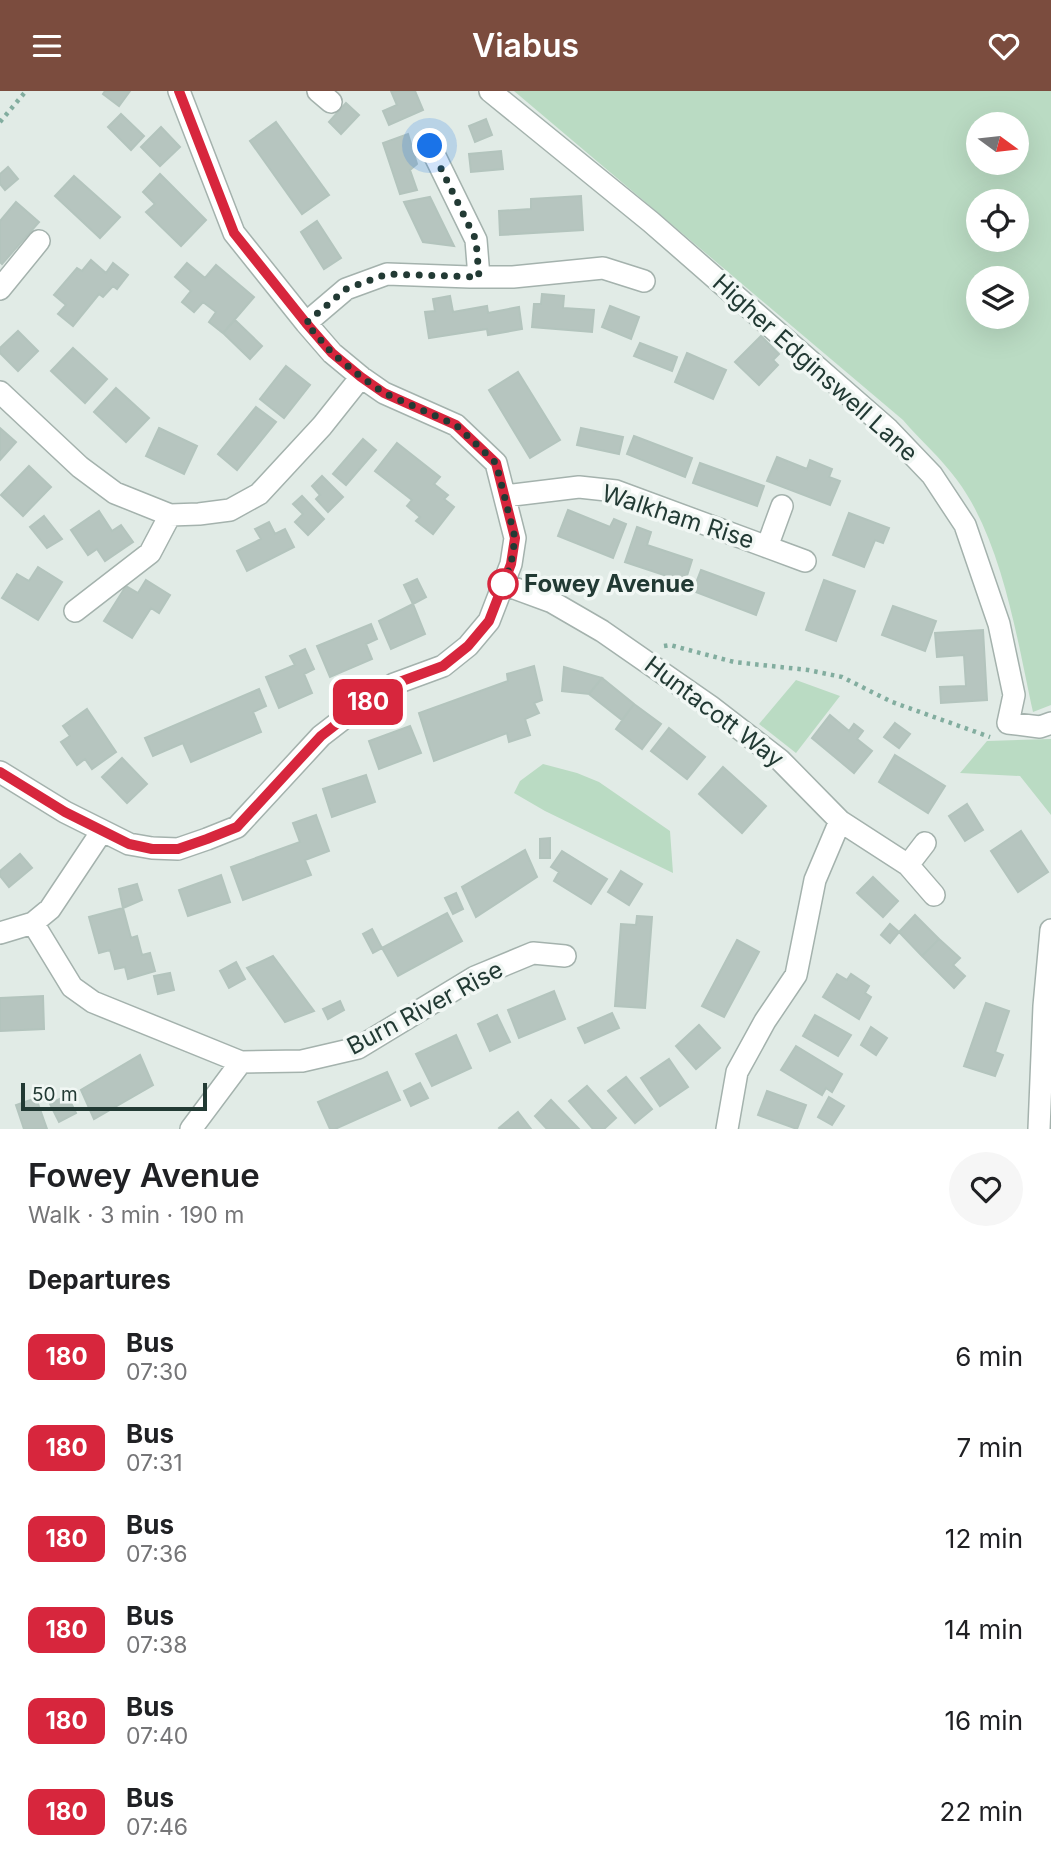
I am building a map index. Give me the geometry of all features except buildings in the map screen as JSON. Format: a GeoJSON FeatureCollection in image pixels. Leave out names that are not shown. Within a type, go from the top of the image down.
{"type":"FeatureCollection","features":[{"type":"Feature","properties":{"kind":"street"},"geometry":{"type":"LineString","coordinates":[[0,772],[65,812],[129,844],[152,849],[178,849],[237,827],[321,736],[394,684],[443,666],[468,646],[489,621],[511,564],[515,538],[496,463],[456,425],[384,393],[361,377],[332,353],[306,323],[234,233],[179,91]]}},
{"type":"Feature","properties":{"kind":"street","name":"Higher Edginswell Lane"},"geometry":{"type":"LineString","coordinates":[[490,91],[651,222],[888,429],[932,475],[965,525],[999,624],[1014,695],[1008,723]]}},
{"type":"Feature","properties":{"kind":"street"},"geometry":{"type":"LineString","coordinates":[[430,146],[476,240],[479,277]]}},
{"type":"Feature","properties":{"kind":"street"},"geometry":{"type":"LineString","coordinates":[[0,289],[39,241]]}},
{"type":"Feature","properties":{"kind":"street"},"geometry":{"type":"LineString","coordinates":[[306,323],[346,289],[387,274],[513,277],[603,268],[644,281]]}},
{"type":"Feature","properties":{"kind":"street"},"geometry":{"type":"LineString","coordinates":[[0,392],[80,467],[115,493],[170,515],[199,514],[230,510],[259,494],[322,426],[361,377]]}},
{"type":"Feature","properties":{"kind":"street","name":"Walkham Rise"},"geometry":{"type":"LineString","coordinates":[[505,496],[579,487],[616,491],[805,561]]}},
{"type":"Feature","properties":{"kind":"street","name":"Walkham Rise"},"geometry":{"type":"LineString","coordinates":[[768,547],[782,506]]}},
{"type":"Feature","properties":{"kind":"street"},"geometry":{"type":"LineString","coordinates":[[75,611],[150,553],[170,515]]}},
{"type":"Feature","properties":{"kind":"street","name":"Huntacott Way"},"geometry":{"type":"LineString","coordinates":[[503,584],[552,602],[636,653],[780,760],[839,821],[908,865],[934,895]]}},
{"type":"Feature","properties":{"kind":"street"},"geometry":{"type":"LineString","coordinates":[[1008,723],[1040,727],[1051,723]]}},
{"type":"Feature","properties":{"kind":"street"},"geometry":{"type":"LineString","coordinates":[[727,1129],[737,1072],[765,1021],[796,975],[815,880],[839,821]]}},
{"type":"Feature","properties":{"kind":"street"},"geometry":{"type":"LineString","coordinates":[[0,933],[33,923],[50,909],[102,831]]}},
{"type":"Feature","properties":{"kind":"street"},"geometry":{"type":"LineString","coordinates":[[908,865],[925,843]]}},
{"type":"Feature","properties":{"kind":"street","name":"Burn River Rise"},"geometry":{"type":"LineString","coordinates":[[33,923],[72,986],[93,1002],[241,1062],[302,1061],[358,1048],[475,977],[533,953],[565,956]]}},
{"type":"Feature","properties":{"kind":"street"},"geometry":{"type":"LineString","coordinates":[[1039,1129],[1044,1006],[1051,930]]}},
{"type":"Feature","properties":{"kind":"street"},"geometry":{"type":"LineString","coordinates":[[191,1129],[241,1062]]}},
{"type":"Feature","properties":{"kind":"path"},"geometry":{"type":"LineString","coordinates":[[0,122],[26,91]]}},
{"type":"Feature","properties":{"kind":"path"},"geometry":{"type":"LineString","coordinates":[[636,653],[670,645],[734,662],[808,670],[842,677],[892,702],[991,738],[1008,723]]}},
{"type":"Feature","properties":{"kind":"green space"},"geometry":{"type":"Polygon","coordinates":[[[514,91],[1051,91],[1051,705],[1033,712],[1014,622],[997,561],[973,504],[951,472],[903,420],[514,91]]]}},
{"type":"Feature","properties":{"kind":"green space"},"geometry":{"type":"Polygon","coordinates":[[[796,680],[840,696],[796,753],[759,724],[796,680]]]}},
{"type":"Feature","properties":{"kind":"green space"},"geometry":{"type":"Polygon","coordinates":[[[1051,739],[1051,815],[1020,776],[960,773],[987,741],[1051,739]]]}},
{"type":"Feature","properties":{"kind":"green space"},"geometry":{"type":"Polygon","coordinates":[[[543,764],[599,782],[670,831],[673,873],[545,811],[514,793],[520,781],[543,764]]]}},
{"type":"Feature","properties":{"kind":"bus line","name":"180"},"geometry":{"type":"LineString","coordinates":[[0,772],[65,812],[129,844],[152,849],[178,849],[237,827],[321,736],[394,684],[443,666],[468,646],[489,621],[511,564],[515,538],[496,463],[456,425],[384,393],[361,377],[332,353],[271,282],[234,233],[179,91]]}},
{"type":"Feature","properties":{"kind":"place","name":"Fowey Avenue"},"geometry":{"type":"Point","coordinates":[503,584]}},
{"type":"Feature","properties":{"kind":"route"},"geometry":{"type":"LineString","coordinates":[[430,146],[476,240],[479,277],[387,274],[346,289],[306,323],[332,353],[361,377],[384,393],[456,425],[496,463],[515,538],[511,564],[503,584]]}}]}
